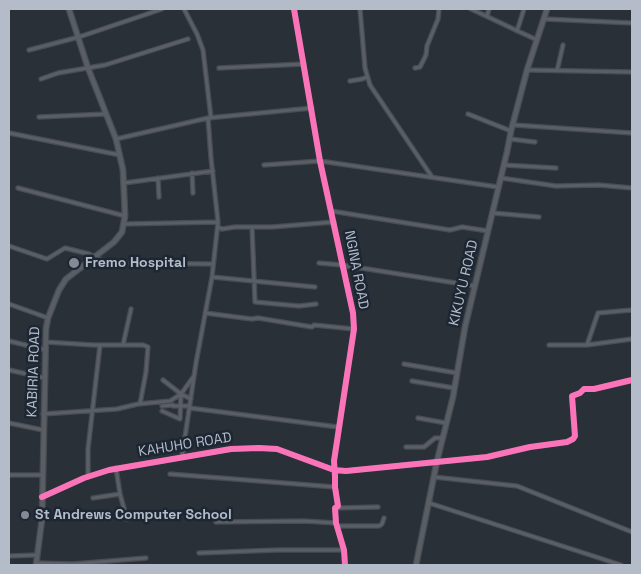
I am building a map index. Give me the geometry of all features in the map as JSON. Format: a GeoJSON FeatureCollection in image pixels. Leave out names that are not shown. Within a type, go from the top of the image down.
{"type":"FeatureCollection","features":[{"type":"Feature","properties":{"kind":"main road","name":"KABIRIA ROAD"},"geometry":{"type":"LineString","coordinates":[[36,564],[42,519],[41,475],[48,318],[59,290],[66,279],[114,242],[122,232],[125,216],[124,183],[116,139],[88,68],[69,9]]}},
{"type":"Feature","properties":{"kind":"main road","name":"KIKUYU ROAD"},"geometry":{"type":"LineString","coordinates":[[416,565],[454,388],[465,327],[511,131],[527,70],[548,9]]}},
{"type":"Feature","properties":{"kind":"street"},"geometry":{"type":"LineString","coordinates":[[29,50],[79,37],[162,9]]}},
{"type":"Feature","properties":{"kind":"street"},"geometry":{"type":"LineString","coordinates":[[182,457],[194,375],[212,277],[218,222],[210,118],[202,50],[197,34],[184,9]]}},
{"type":"Feature","properties":{"kind":"street","name":"NGINA ROAD"},"geometry":{"type":"LineString","coordinates":[[294,9],[320,161],[353,313],[354,329],[338,427],[334,470],[338,506],[335,508],[344,550],[345,565]]}},
{"type":"Feature","properties":{"kind":"street"},"geometry":{"type":"LineString","coordinates":[[360,9],[367,77],[370,85],[432,178]]}},
{"type":"Feature","properties":{"kind":"street"},"geometry":{"type":"LineString","coordinates":[[415,68],[420,67],[425,58],[427,46],[438,18],[439,9]]}},
{"type":"Feature","properties":{"kind":"street"},"geometry":{"type":"LineString","coordinates":[[471,9],[537,40]]}},
{"type":"Feature","properties":{"kind":"street"},"geometry":{"type":"LineString","coordinates":[[487,16],[490,9]]}},
{"type":"Feature","properties":{"kind":"street"},"geometry":{"type":"LineString","coordinates":[[517,31],[524,9]]}},
{"type":"Feature","properties":{"kind":"street"},"geometry":{"type":"LineString","coordinates":[[544,19],[632,23]]}},
{"type":"Feature","properties":{"kind":"street"},"geometry":{"type":"LineString","coordinates":[[41,79],[58,73],[105,66],[188,39]]}},
{"type":"Feature","properties":{"kind":"street"},"geometry":{"type":"LineString","coordinates":[[557,71],[563,45]]}},
{"type":"Feature","properties":{"kind":"street"},"geometry":{"type":"LineString","coordinates":[[219,68],[304,64]]}},
{"type":"Feature","properties":{"kind":"street"},"geometry":{"type":"LineString","coordinates":[[527,70],[632,72]]}},
{"type":"Feature","properties":{"kind":"street"},"geometry":{"type":"LineString","coordinates":[[350,81],[367,77]]}},
{"type":"Feature","properties":{"kind":"street"},"geometry":{"type":"LineString","coordinates":[[116,139],[210,118],[312,108]]}},
{"type":"Feature","properties":{"kind":"street"},"geometry":{"type":"LineString","coordinates":[[39,117],[106,114]]}},
{"type":"Feature","properties":{"kind":"street"},"geometry":{"type":"LineString","coordinates":[[468,114],[511,131]]}},
{"type":"Feature","properties":{"kind":"street"},"geometry":{"type":"LineString","coordinates":[[514,125],[632,133]]}},
{"type":"Feature","properties":{"kind":"street"},"geometry":{"type":"LineString","coordinates":[[9,133],[120,155]]}},
{"type":"Feature","properties":{"kind":"street"},"geometry":{"type":"LineString","coordinates":[[510,139],[535,142]]}},
{"type":"Feature","properties":{"kind":"street"},"geometry":{"type":"LineString","coordinates":[[264,165],[320,161],[498,187]]}},
{"type":"Feature","properties":{"kind":"street"},"geometry":{"type":"LineString","coordinates":[[504,166],[556,168]]}},
{"type":"Feature","properties":{"kind":"street"},"geometry":{"type":"LineString","coordinates":[[124,183],[213,171]]}},
{"type":"Feature","properties":{"kind":"street"},"geometry":{"type":"LineString","coordinates":[[192,173],[193,193]]}},
{"type":"Feature","properties":{"kind":"street"},"geometry":{"type":"LineString","coordinates":[[158,178],[159,197]]}},
{"type":"Feature","properties":{"kind":"street"},"geometry":{"type":"LineString","coordinates":[[501,178],[556,186],[599,185],[632,188]]}},
{"type":"Feature","properties":{"kind":"street"},"geometry":{"type":"LineString","coordinates":[[18,188],[125,216]]}},
{"type":"Feature","properties":{"kind":"street"},"geometry":{"type":"LineString","coordinates":[[331,211],[450,230],[462,227],[488,232]]}},
{"type":"Feature","properties":{"kind":"street"},"geometry":{"type":"LineString","coordinates":[[492,213],[539,217]]}},
{"type":"Feature","properties":{"kind":"street"},"geometry":{"type":"LineString","coordinates":[[124,224],[218,222]]}},
{"type":"Feature","properties":{"kind":"street"},"geometry":{"type":"LineString","coordinates":[[217,227],[222,229],[334,222]]}},
{"type":"Feature","properties":{"kind":"street"},"geometry":{"type":"LineString","coordinates":[[252,227],[255,302],[299,306],[316,304]]}},
{"type":"Feature","properties":{"kind":"street"},"geometry":{"type":"LineString","coordinates":[[9,246],[47,259],[65,248],[113,263],[213,264]]}},
{"type":"Feature","properties":{"kind":"street"},"geometry":{"type":"LineString","coordinates":[[319,264],[342,265],[475,286]]}},
{"type":"Feature","properties":{"kind":"street"},"geometry":{"type":"LineString","coordinates":[[212,277],[315,287]]}},
{"type":"Feature","properties":{"kind":"street"},"geometry":{"type":"LineString","coordinates":[[9,304],[48,318]]}},
{"type":"Feature","properties":{"kind":"street"},"geometry":{"type":"LineString","coordinates":[[123,345],[131,309]]}},
{"type":"Feature","properties":{"kind":"street"},"geometry":{"type":"LineString","coordinates":[[587,345],[598,313],[632,310]]}},
{"type":"Feature","properties":{"kind":"street"},"geometry":{"type":"LineString","coordinates":[[205,313],[252,319],[258,318],[312,327],[314,325],[354,329]]}},
{"type":"Feature","properties":{"kind":"street"},"geometry":{"type":"LineString","coordinates":[[549,345],[587,345],[632,339]]}},
{"type":"Feature","properties":{"kind":"street"},"geometry":{"type":"LineString","coordinates":[[9,341],[46,350]]}},
{"type":"Feature","properties":{"kind":"street"},"geometry":{"type":"LineString","coordinates":[[46,342],[143,345],[149,349],[140,404]]}},
{"type":"Feature","properties":{"kind":"street"},"geometry":{"type":"LineString","coordinates":[[88,477],[88,449],[100,345]]}},
{"type":"Feature","properties":{"kind":"street"},"geometry":{"type":"LineString","coordinates":[[404,364],[457,373]]}},
{"type":"Feature","properties":{"kind":"street"},"geometry":{"type":"LineString","coordinates":[[9,370],[45,378]]}},
{"type":"Feature","properties":{"kind":"street"},"geometry":{"type":"LineString","coordinates":[[43,414],[117,409],[140,404],[170,401],[181,394],[194,375]]}},
{"type":"Feature","properties":{"kind":"street"},"geometry":{"type":"LineString","coordinates":[[164,380],[181,394],[191,399]]}},
{"type":"Feature","properties":{"kind":"street"},"geometry":{"type":"LineString","coordinates":[[334,470],[353,470],[487,457],[530,447],[567,442],[575,436],[572,396],[584,389],[594,389],[632,380]]}},
{"type":"Feature","properties":{"kind":"street"},"geometry":{"type":"LineString","coordinates":[[412,381],[454,388]]}},
{"type":"Feature","properties":{"kind":"street"},"geometry":{"type":"LineString","coordinates":[[181,394],[180,406],[180,418],[162,408],[173,406],[180,406],[190,407],[338,427]]}},
{"type":"Feature","properties":{"kind":"street"},"geometry":{"type":"LineString","coordinates":[[173,399],[173,406]]}},
{"type":"Feature","properties":{"kind":"street"},"geometry":{"type":"LineString","coordinates":[[418,418],[446,423]]}},
{"type":"Feature","properties":{"kind":"street"},"geometry":{"type":"LineString","coordinates":[[9,423],[43,430]]}},
{"type":"Feature","properties":{"kind":"street"},"geometry":{"type":"LineString","coordinates":[[406,447],[424,447],[434,438],[442,438]]}},
{"type":"Feature","properties":{"kind":"street","name":"KAHUHO ROAD"},"geometry":{"type":"LineString","coordinates":[[42,497],[88,477],[116,468],[231,449],[268,449],[292,454],[334,470]]}},
{"type":"Feature","properties":{"kind":"street"},"geometry":{"type":"LineString","coordinates":[[116,468],[120,494],[127,519]]}},
{"type":"Feature","properties":{"kind":"street"},"geometry":{"type":"LineString","coordinates":[[170,474],[335,487]]}},
{"type":"Feature","properties":{"kind":"street"},"geometry":{"type":"LineString","coordinates":[[9,475],[41,475]]}},
{"type":"Feature","properties":{"kind":"street"},"geometry":{"type":"LineString","coordinates":[[434,477],[517,486],[632,532]]}},
{"type":"Feature","properties":{"kind":"street"},"geometry":{"type":"LineString","coordinates":[[93,498],[120,494]]}},
{"type":"Feature","properties":{"kind":"street"},"geometry":{"type":"LineString","coordinates":[[428,503],[621,565]]}},
{"type":"Feature","properties":{"kind":"street"},"geometry":{"type":"LineString","coordinates":[[335,508],[378,508]]}},
{"type":"Feature","properties":{"kind":"street"},"geometry":{"type":"LineString","coordinates":[[216,522],[304,521],[379,526],[384,518]]}},
{"type":"Feature","properties":{"kind":"street"},"geometry":{"type":"LineString","coordinates":[[199,553],[344,550]]}},
{"type":"Feature","properties":{"kind":"street"},"geometry":{"type":"LineString","coordinates":[[9,556],[37,555]]}},
{"type":"Feature","properties":{"kind":"street"},"geometry":{"type":"LineString","coordinates":[[36,564],[73,564],[146,558]]}},
{"type":"Feature","properties":{"kind":"cycle path"},"geometry":{"type":"LineString","coordinates":[[294,9],[320,161],[353,313],[354,329],[334,461],[338,506],[335,508],[336,523],[344,550],[345,565]]}},
{"type":"Feature","properties":{"kind":"cycle path"},"geometry":{"type":"LineString","coordinates":[[42,497],[84,478],[109,470],[231,449],[277,449],[334,470],[346,471],[487,457],[530,447],[567,442],[575,436],[572,396],[584,389],[594,389],[632,380]]}},
{"type":"Feature","properties":{"kind":"place","name":"Fremo Hospital"},"geometry":{"type":"Point","coordinates":[74,263]}},
{"type":"Feature","properties":{"kind":"place","name":"St Andrews Computer School"},"geometry":{"type":"Point","coordinates":[25,515]}}]}
